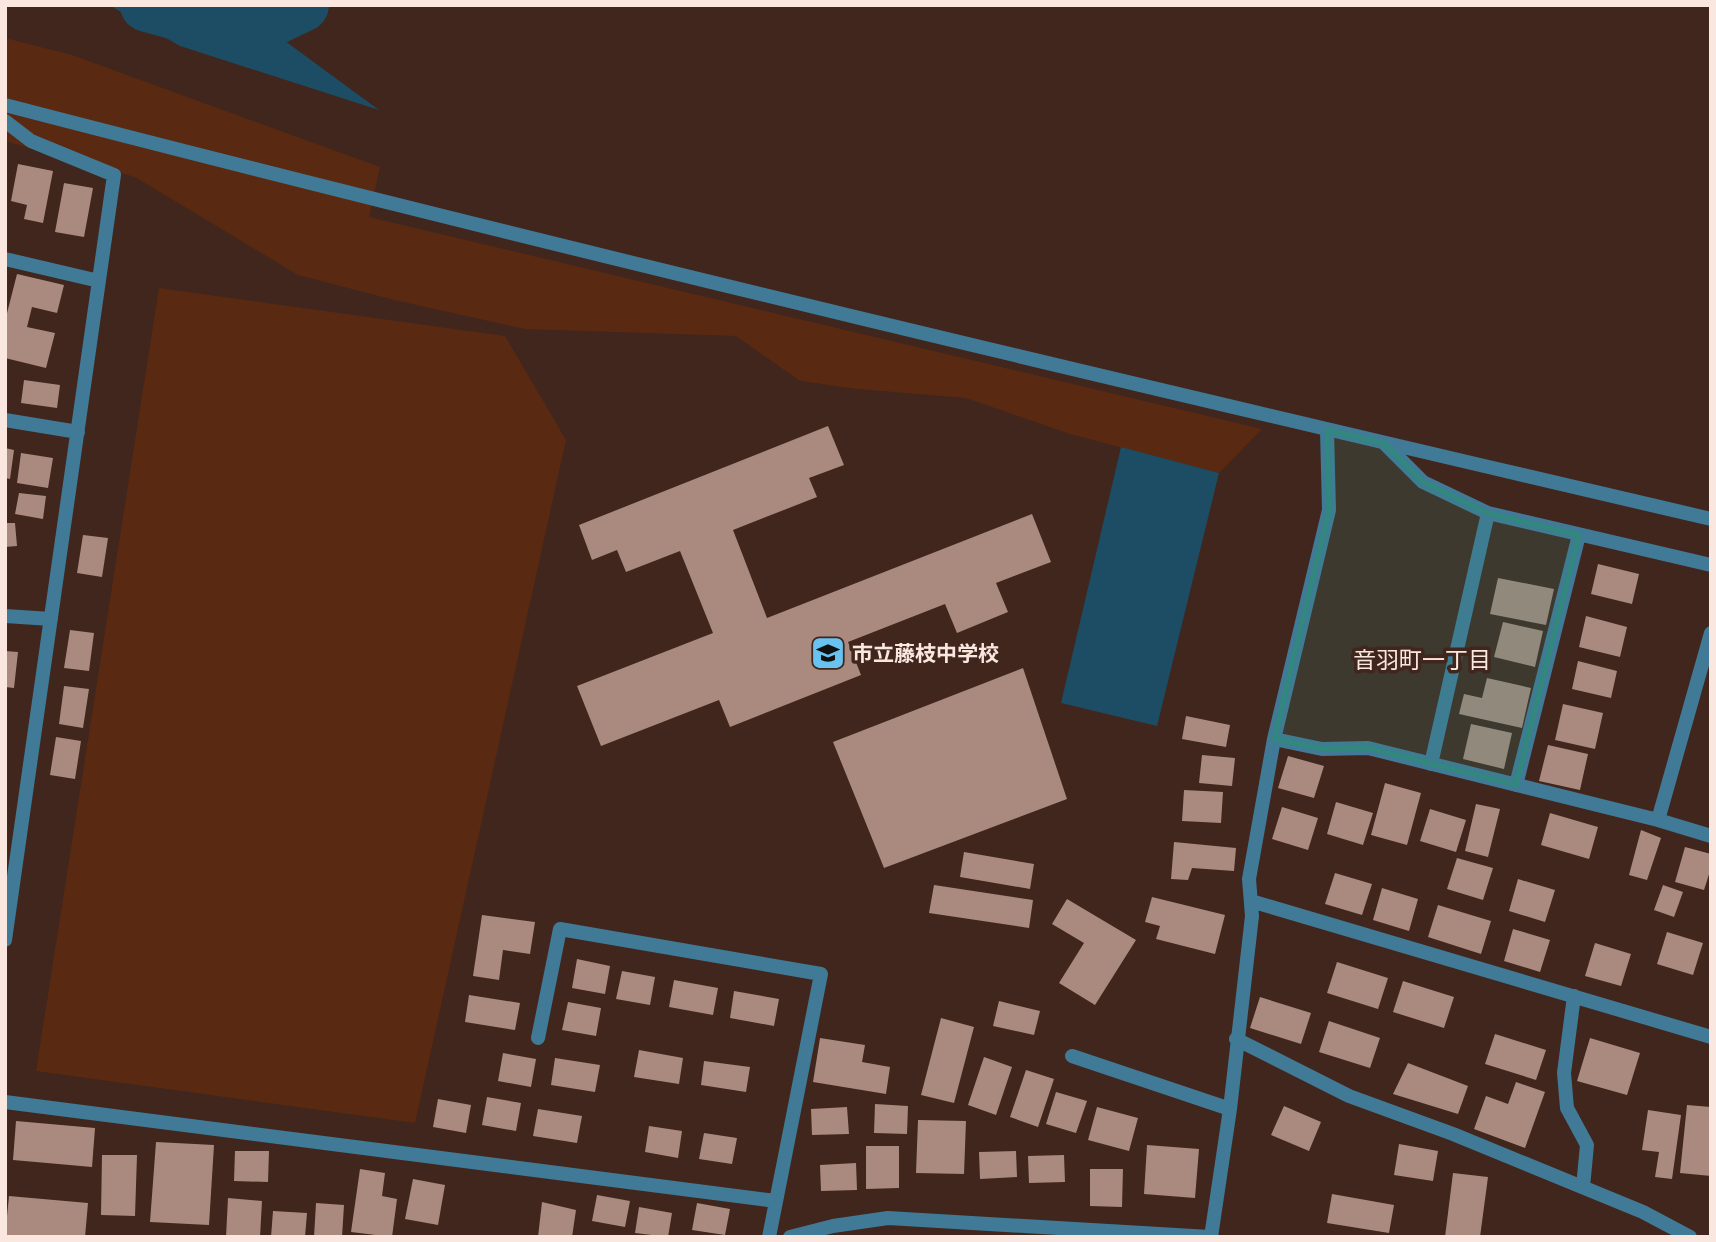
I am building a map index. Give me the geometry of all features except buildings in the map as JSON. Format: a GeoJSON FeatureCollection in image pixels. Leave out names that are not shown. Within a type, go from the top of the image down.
{"type":"FeatureCollection","features":[{"type":"Feature","properties":{"kind":"street"},"geometry":{"type":"LineString","coordinates":[[5,105],[288,178],[1327,430],[1711,519]]}},
{"type":"Feature","properties":{"kind":"street"},"geometry":{"type":"LineString","coordinates":[[5,121],[31,141],[114,175],[5,940]]}},
{"type":"Feature","properties":{"kind":"street"},"geometry":{"type":"LineString","coordinates":[[5,259],[99,281]]}},
{"type":"Feature","properties":{"kind":"street"},"geometry":{"type":"LineString","coordinates":[[5,420],[78,432]]}},
{"type":"Feature","properties":{"kind":"street"},"geometry":{"type":"LineString","coordinates":[[790,1237],[833,1226],[888,1218],[1210,1237],[1230,1108],[1252,916],[1250,879],[1274,739],[1329,510],[1327,430]]}},
{"type":"Feature","properties":{"kind":"street"},"geometry":{"type":"LineString","coordinates":[[1384,443],[1423,482],[1488,513],[1711,565]]}},
{"type":"Feature","properties":{"kind":"street"},"geometry":{"type":"LineString","coordinates":[[1431,764],[1488,513]]}},
{"type":"Feature","properties":{"kind":"street"},"geometry":{"type":"LineString","coordinates":[[1516,785],[1579,534]]}},
{"type":"Feature","properties":{"kind":"street"},"geometry":{"type":"LineString","coordinates":[[5,616],[51,619]]}},
{"type":"Feature","properties":{"kind":"street"},"geometry":{"type":"LineString","coordinates":[[1658,820],[1711,633]]}},
{"type":"Feature","properties":{"kind":"street"},"geometry":{"type":"LineString","coordinates":[[1274,739],[1322,749],[1368,748],[1658,820],[1711,836]]}},
{"type":"Feature","properties":{"kind":"street"},"geometry":{"type":"LineString","coordinates":[[1251,901],[1711,1037]]}},
{"type":"Feature","properties":{"kind":"street"},"geometry":{"type":"LineString","coordinates":[[538,1038],[560,929],[821,974],[768,1237]]}},
{"type":"Feature","properties":{"kind":"street"},"geometry":{"type":"LineString","coordinates":[[1574,996],[1564,1073],[1567,1108],[1587,1144],[1583,1187]]}},
{"type":"Feature","properties":{"kind":"street"},"geometry":{"type":"LineString","coordinates":[[1236,1039],[1349,1096],[1453,1134],[1583,1187],[1643,1212],[1690,1237]]}},
{"type":"Feature","properties":{"kind":"street"},"geometry":{"type":"LineString","coordinates":[[1072,1056],[1230,1108]]}},
{"type":"Feature","properties":{"kind":"street"},"geometry":{"type":"LineString","coordinates":[[5,1102],[776,1201]]}},
{"type":"Feature","properties":{"kind":"highlighted area"},"geometry":{"type":"Polygon","coordinates":[[[1327,430],[1384,443],[1423,482],[1488,513],[1579,535],[1516,785],[1368,748],[1322,749],[1274,739],[1329,510],[1327,430]]]}},
{"type":"Feature","properties":{"kind":"shaded area"},"geometry":{"type":"Polygon","coordinates":[[[5,38],[72,55],[380,167],[369,217],[1262,429],[1219,473],[1070,434],[966,398],[800,381],[736,336],[525,329],[394,300],[298,275],[135,177],[5,141],[5,38]]]}},
{"type":"Feature","properties":{"kind":"shaded area"},"geometry":{"type":"Polygon","coordinates":[[[159,288],[505,336],[566,440],[415,1123],[36,1071],[159,288]]]}},
{"type":"Feature","properties":{"kind":"water"},"geometry":{"type":"Polygon","coordinates":[[[109,5],[236,5],[379,110],[180,46],[109,5]]]}},
{"type":"Feature","properties":{"kind":"water"},"geometry":{"type":"Polygon","coordinates":[[[1121,447],[1219,473],[1157,726],[1061,703],[1121,447]]]}},
{"type":"Feature","properties":{"kind":"waterway"},"geometry":{"type":"LineString","coordinates":[[147,5],[246,32],[302,5]]}},
{"type":"Feature","properties":{"kind":"place","name":"市立藤枝中学校"},"geometry":{"type":"Point","coordinates":[828,653]}},
{"type":"Feature","properties":{"kind":"district","name":"音羽町一丁目"},"geometry":{"type":"Point","coordinates":[1422,659]}}]}
